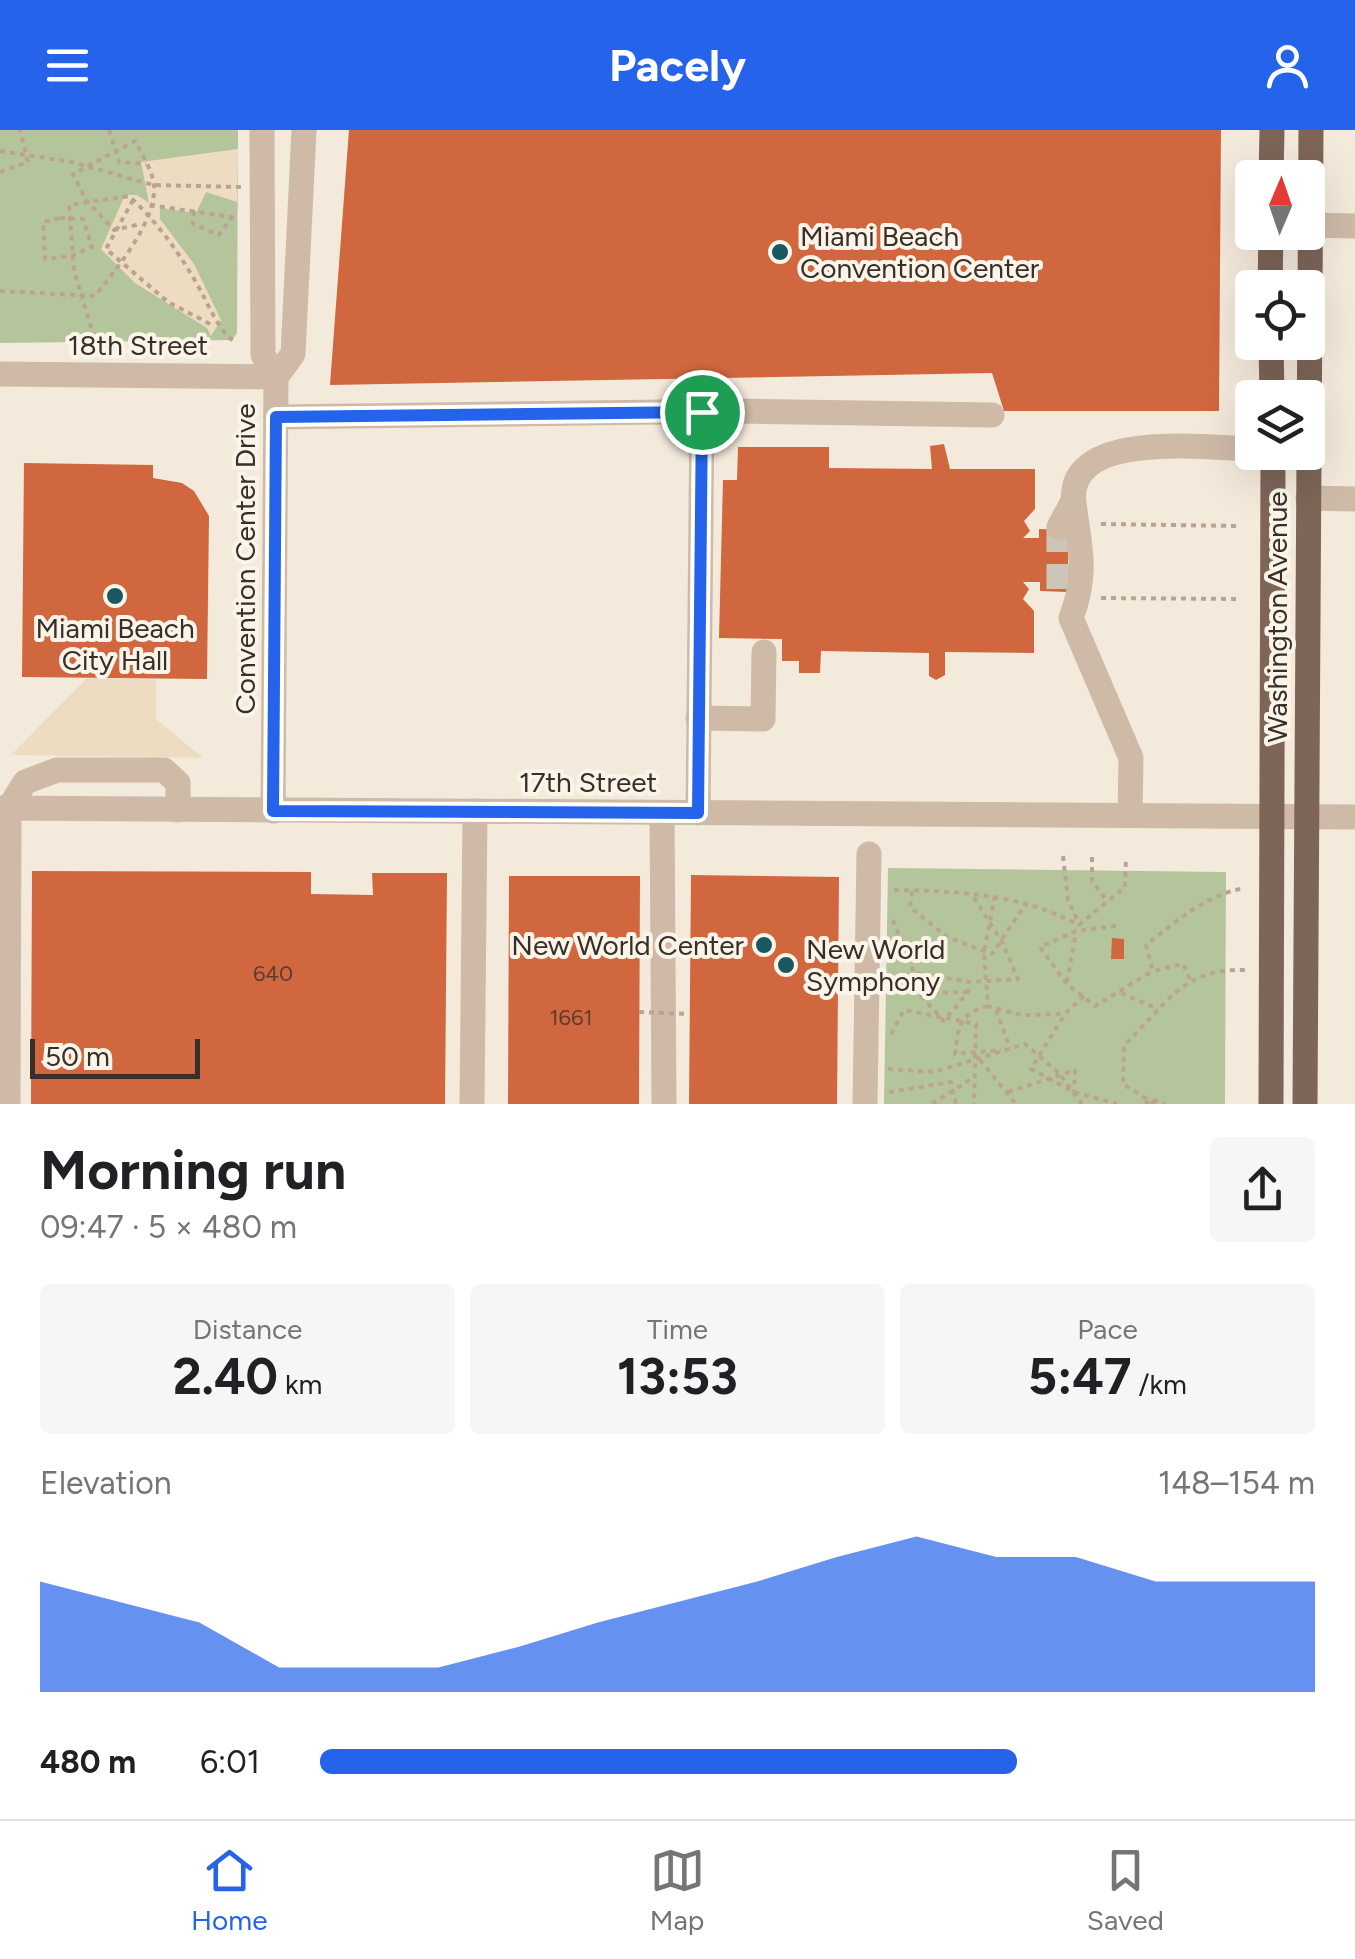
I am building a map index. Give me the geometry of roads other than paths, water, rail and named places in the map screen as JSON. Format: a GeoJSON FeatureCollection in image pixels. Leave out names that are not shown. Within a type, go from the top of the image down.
{"type":"FeatureCollection","features":[{"type":"Feature","properties":{"kind":"main road"},"geometry":{"type":"LineString","coordinates":[[1271,160],[1272,130]]}},
{"type":"Feature","properties":{"kind":"main road","name":"Washington Avenue"},"geometry":{"type":"LineString","coordinates":[[1309,160],[1310,130]]}},
{"type":"Feature","properties":{"kind":"main road","name":"Washington Avenue"},"geometry":{"type":"LineString","coordinates":[[1308,250],[1308,380]]}},
{"type":"Feature","properties":{"kind":"main road","name":"Washington Avenue"},"geometry":{"type":"LineString","coordinates":[[1270,1104],[1273,470]]}},
{"type":"Feature","properties":{"kind":"main road","name":"Washington Avenue"},"geometry":{"type":"LineString","coordinates":[[1304,1104],[1308,470]]}},
{"type":"Feature","properties":{"kind":"street","name":"Convention Center Drive"},"geometry":{"type":"LineString","coordinates":[[262,130],[263,355],[276,377],[273,811]]}},
{"type":"Feature","properties":{"kind":"street"},"geometry":{"type":"LineString","coordinates":[[276,377],[293,354],[304,130]]}},
{"type":"Feature","properties":{"kind":"street"},"geometry":{"type":"LineString","coordinates":[[1325,225],[1355,226]]}},
{"type":"Feature","properties":{"kind":"street","name":"18th Street"},"geometry":{"type":"LineString","coordinates":[[0,374],[276,377]]}},
{"type":"Feature","properties":{"kind":"street"},"geometry":{"type":"LineString","coordinates":[[276,417],[702,412],[992,415]]}},
{"type":"Feature","properties":{"kind":"street"},"geometry":{"type":"LineString","coordinates":[[698,813],[702,412]]}},
{"type":"Feature","properties":{"kind":"street"},"geometry":{"type":"LineString","coordinates":[[1059,528],[1088,466],[1114,452],[1143,446],[1235,449]]}},
{"type":"Feature","properties":{"kind":"street"},"geometry":{"type":"LineString","coordinates":[[1308,498],[1355,499]]}},
{"type":"Feature","properties":{"kind":"street"},"geometry":{"type":"LineString","coordinates":[[1071,618],[1081,592],[1082,528],[1073,501]]}},
{"type":"Feature","properties":{"kind":"street"},"geometry":{"type":"LineString","coordinates":[[1059,593],[1132,758],[1130,815]]}},
{"type":"Feature","properties":{"kind":"street"},"geometry":{"type":"LineString","coordinates":[[698,718],[763,719],[764,652]]}},
{"type":"Feature","properties":{"kind":"street"},"geometry":{"type":"LineString","coordinates":[[8,1104],[4,808],[24,782],[57,770],[164,770],[178,782],[178,810]]}},
{"type":"Feature","properties":{"kind":"street","name":"17th Street"},"geometry":{"type":"LineString","coordinates":[[4,808],[1355,817]]}},
{"type":"Feature","properties":{"kind":"street"},"geometry":{"type":"LineString","coordinates":[[472,1104],[475,811]]}},
{"type":"Feature","properties":{"kind":"street"},"geometry":{"type":"LineString","coordinates":[[662,812],[664,1104]]}},
{"type":"Feature","properties":{"kind":"street"},"geometry":{"type":"LineString","coordinates":[[866,1100],[869,854]]}},
{"type":"Feature","properties":{"kind":"tunnel"},"geometry":{"type":"LineString","coordinates":[[1059,527],[1059,593]]}},
{"type":"Feature","properties":{"kind":"place","name":"Miami Beach Convention Center"},"geometry":{"type":"Point","coordinates":[780,252]}},
{"type":"Feature","properties":{"kind":"place","name":"Miami Beach City Hall"},"geometry":{"type":"Point","coordinates":[115,596]}},
{"type":"Feature","properties":{"kind":"place","name":"New World Center"},"geometry":{"type":"Point","coordinates":[764,945]}},
{"type":"Feature","properties":{"kind":"place","name":"New World Symphony"},"geometry":{"type":"Point","coordinates":[786,965]}}]}
